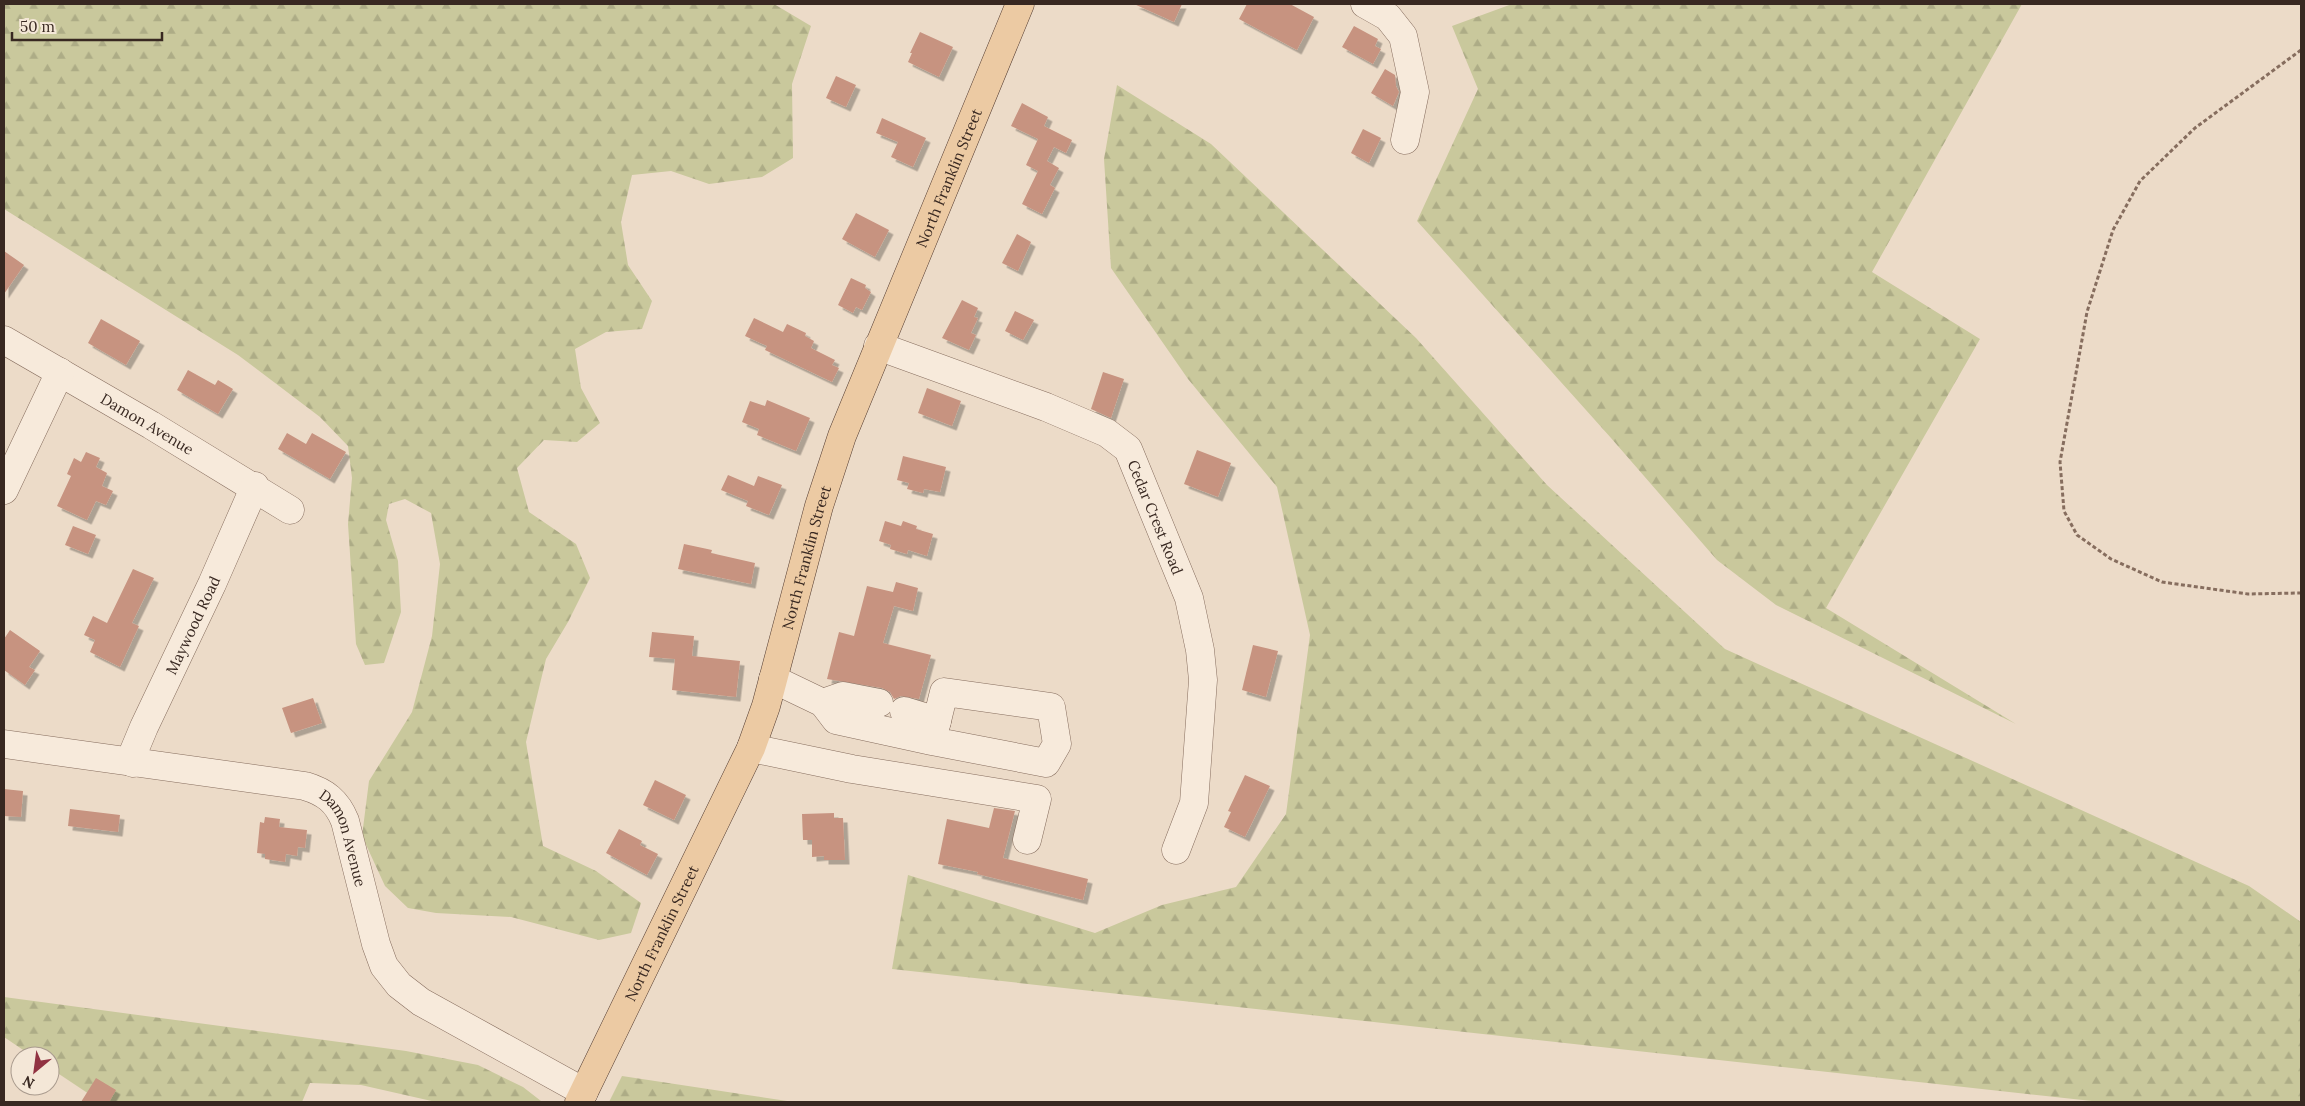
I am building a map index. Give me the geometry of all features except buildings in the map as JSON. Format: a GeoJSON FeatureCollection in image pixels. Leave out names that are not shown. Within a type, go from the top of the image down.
{"type":"FeatureCollection","features":[{"type":"Feature","properties":{"kind":"main road","name":"North Franklin Street"},"geometry":{"type":"LineString","coordinates":[[582,1097],[751,748],[773,679],[828,478],[878,346],[1020,4]]}},
{"type":"Feature","properties":{"kind":"street"},"geometry":{"type":"LineString","coordinates":[[1365,4],[1388,16],[1403,36],[1415,92],[1405,140]]}},
{"type":"Feature","properties":{"kind":"street","name":"Damon Avenue"},"geometry":{"type":"LineString","coordinates":[[4,340],[255,486],[290,510]]}},
{"type":"Feature","properties":{"kind":"street","name":"Cedar Crest Road"},"geometry":{"type":"LineString","coordinates":[[878,346],[1046,407],[1107,434],[1128,449],[1189,598],[1200,650],[1203,680],[1194,803],[1176,850]]}},
{"type":"Feature","properties":{"kind":"street"},"geometry":{"type":"LineString","coordinates":[[4,490],[60,372]]}},
{"type":"Feature","properties":{"kind":"street","name":"Maywood Road"},"geometry":{"type":"LineString","coordinates":[[133,763],[134,751],[144,727],[212,584],[255,486]]}},
{"type":"Feature","properties":{"kind":"street"},"geometry":{"type":"LineString","coordinates":[[773,679],[823,703],[836,720],[935,731],[891,707],[843,696],[823,703]]}},
{"type":"Feature","properties":{"kind":"street","name":"Damon Avenue"},"geometry":{"type":"LineString","coordinates":[[4,744],[306,786],[328,796],[341,811],[345,821],[380,955],[398,986],[421,1002],[582,1097]]}},
{"type":"Feature","properties":{"kind":"street"},"geometry":{"type":"LineString","coordinates":[[751,748],[852,769],[1037,799],[1027,840]]}},
{"type":"Feature","properties":{"kind":"path"},"geometry":{"type":"LineString","coordinates":[[2301,50],[2195,128],[2140,181],[2113,230],[2087,312],[2060,462],[2064,511],[2078,535],[2111,558],[2162,582],[2248,594],[2301,593]]}},
{"type":"Feature","properties":{"kind":"green space"},"geometry":{"type":"Polygon","coordinates":[[[4,4],[774,4],[811,26],[792,84],[793,158],[762,177],[709,184],[671,171],[632,175],[621,222],[628,265],[652,301],[642,329],[606,332],[575,349],[581,388],[600,423],[577,442],[544,440],[517,468],[529,512],[576,544],[590,578],[568,622],[546,659],[526,742],[543,846],[596,871],[641,903],[631,933],[599,940],[511,917],[436,913],[408,908],[385,886],[362,836],[369,781],[412,712],[432,636],[440,564],[431,513],[405,499],[389,504],[386,520],[398,561],[401,612],[384,663],[365,665],[356,644],[348,524],[352,478],[348,446],[320,417],[238,355],[4,209],[4,4]]]}},
{"type":"Feature","properties":{"kind":"green space"},"geometry":{"type":"Polygon","coordinates":[[[1512,4],[2022,4],[1872,272],[1980,339],[1826,608],[2016,724],[1776,605],[1717,560],[1417,221],[1478,89],[1452,26],[1512,4]]]}},
{"type":"Feature","properties":{"kind":"green space"},"geometry":{"type":"Polygon","coordinates":[[[1117,85],[1211,144],[1416,338],[1547,485],[1725,649],[2249,886],[2301,922],[2301,1102],[2101,1102],[892,969],[908,875],[1095,933],[1162,905],[1236,887],[1286,814],[1310,635],[1277,487],[1188,379],[1111,268],[1104,159],[1117,85]]]}},
{"type":"Feature","properties":{"kind":"green space"},"geometry":{"type":"Polygon","coordinates":[[[4,997],[406,1051],[478,1065],[523,1087],[541,1101],[436,1102],[361,1085],[310,1083],[302,1102],[101,1102],[60,1075],[60,1046],[17,1046],[4,1037],[4,997]]]}},
{"type":"Feature","properties":{"kind":"green space"},"geometry":{"type":"Polygon","coordinates":[[[622,1076],[794,1102],[609,1102],[622,1076]]]}}]}
